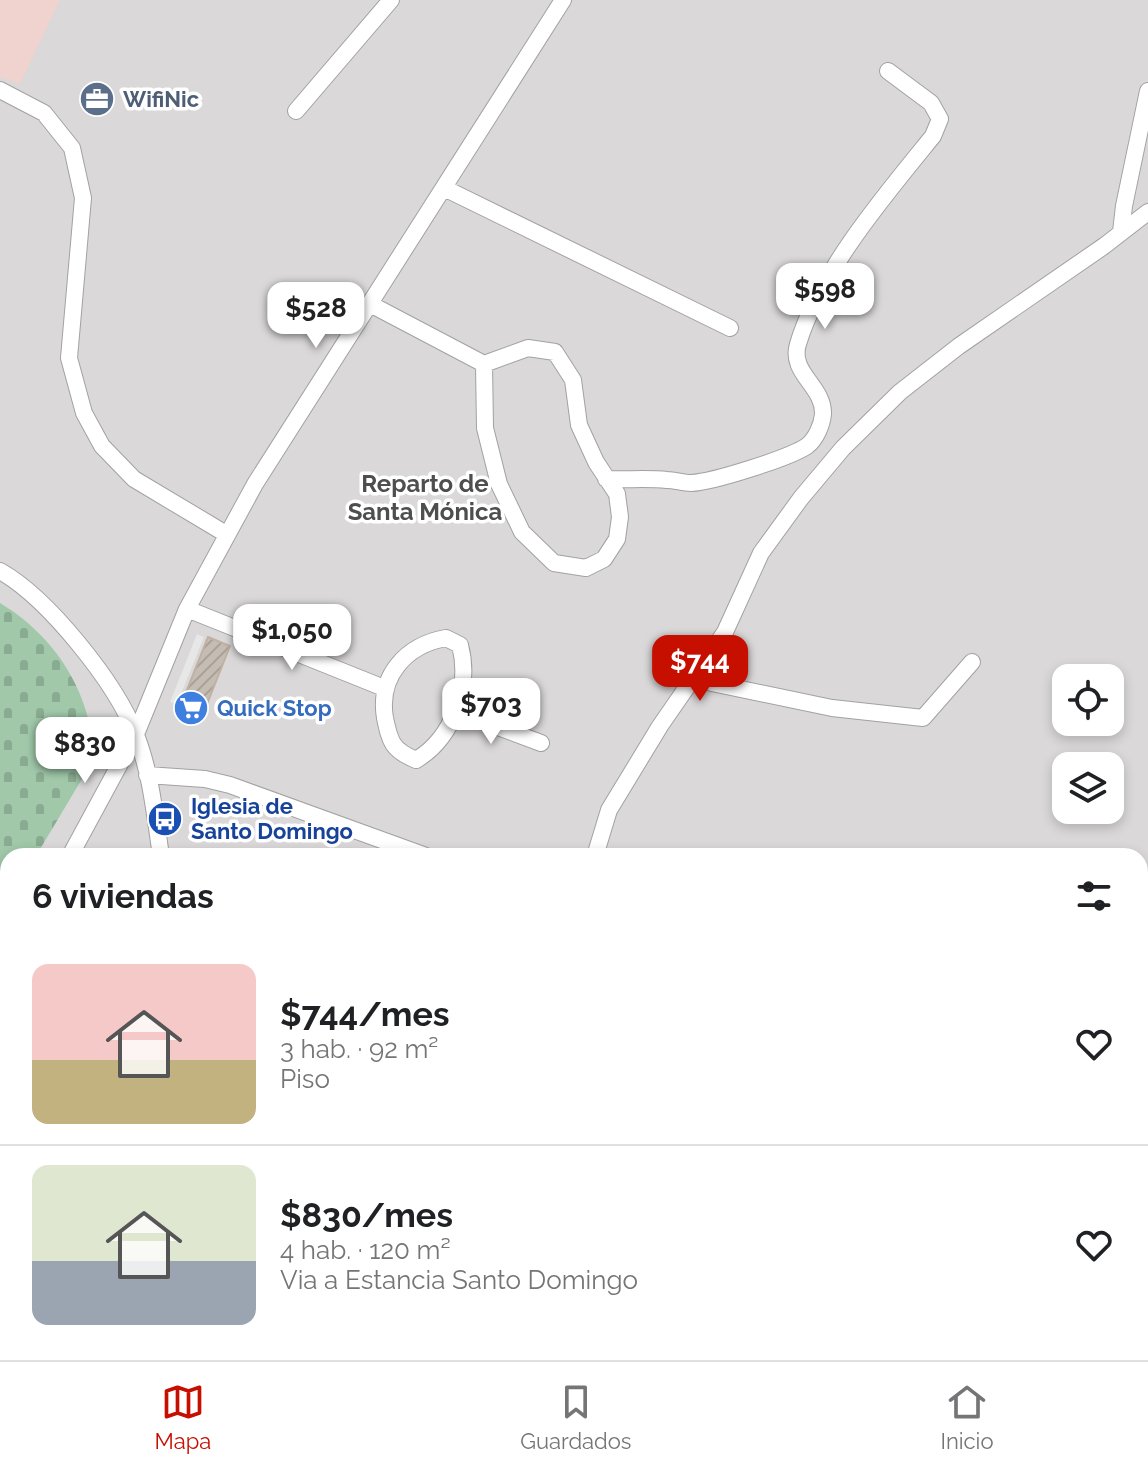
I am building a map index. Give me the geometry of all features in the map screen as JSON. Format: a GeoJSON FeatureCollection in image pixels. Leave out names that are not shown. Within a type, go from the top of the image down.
{"type":"FeatureCollection","features":[{"type":"Feature","properties":{"kind":"street"},"geometry":{"type":"LineString","coordinates":[[296,111],[391,0]]}},
{"type":"Feature","properties":{"kind":"street"},"geometry":{"type":"LineString","coordinates":[[74,848],[136,734],[187,609],[226,534],[563,0]]}},
{"type":"Feature","properties":{"kind":"street"},"geometry":{"type":"LineString","coordinates":[[606,479],[703,482],[790,454],[808,445],[818,432],[823,419],[823,399],[796,361],[797,346],[827,276],[933,136],[940,119],[931,103],[888,71]]}},
{"type":"Feature","properties":{"kind":"street"},"geometry":{"type":"LineString","coordinates":[[0,90],[44,113],[72,148],[83,198],[69,358],[84,413],[102,446],[134,479],[226,534]]}},
{"type":"Feature","properties":{"kind":"street"},"geometry":{"type":"LineString","coordinates":[[1121,232],[1148,91]]}},
{"type":"Feature","properties":{"kind":"street"},"geometry":{"type":"LineString","coordinates":[[444,188],[730,328]]}},
{"type":"Feature","properties":{"kind":"street"},"geometry":{"type":"LineString","coordinates":[[597,848],[609,810],[725,632],[772,535],[843,448],[900,392],[935,364],[1148,212]]}},
{"type":"Feature","properties":{"kind":"street"},"geometry":{"type":"LineString","coordinates":[[370,304],[484,364],[528,348],[555,352],[573,380],[579,425],[617,494],[620,517],[617,539],[604,559],[586,568],[554,563],[522,532],[499,484],[485,428],[484,364]]}},
{"type":"Feature","properties":{"kind":"street"},"geometry":{"type":"LineString","coordinates":[[0,571],[42,602],[82,648],[136,734],[147,775],[160,848]]}},
{"type":"Feature","properties":{"kind":"street"},"geometry":{"type":"LineString","coordinates":[[187,609],[384,688]]}},
{"type":"Feature","properties":{"kind":"street"},"geometry":{"type":"LineString","coordinates":[[446,638],[460,645],[464,661],[460,697],[449,727],[432,750],[416,760],[399,753],[389,738],[383,704],[384,688],[401,660],[427,642],[446,638]]}},
{"type":"Feature","properties":{"kind":"street"},"geometry":{"type":"LineString","coordinates":[[695,674],[712,683],[832,708],[923,718],[972,662]]}},
{"type":"Feature","properties":{"kind":"street"},"geometry":{"type":"LineString","coordinates":[[455,711],[541,743]]}},
{"type":"Feature","properties":{"kind":"street"},"geometry":{"type":"LineString","coordinates":[[147,775],[205,779],[230,785],[402,848]]}},
{"type":"Feature","properties":{"kind":"shaded area"},"geometry":{"type":"Polygon","coordinates":[[[0,0],[1148,0],[1148,848],[0,848],[0,0]]]}},
{"type":"Feature","properties":{"kind":"shaded area"},"geometry":{"type":"Polygon","coordinates":[[[0,0],[60,0],[20,84],[0,77],[0,0]]]}},
{"type":"Feature","properties":{"kind":"shaded area"},"geometry":{"type":"Polygon","coordinates":[[[197,634],[204,637],[177,704],[170,702],[197,634]]]}},
{"type":"Feature","properties":{"kind":"green space"},"geometry":{"type":"Polygon","coordinates":[[[0,603],[41,635],[71,676],[85,708],[95,757],[41,848],[0,848],[0,603]]]}},
{"type":"Feature","properties":{"kind":"building"},"geometry":{"type":"Polygon","coordinates":[[[208,637],[230,646],[201,719],[179,710],[208,637]]]}},
{"type":"Feature","properties":{"kind":"place","name":"WifiNic"},"geometry":{"type":"Point","coordinates":[97,99]}},
{"type":"Feature","properties":{"kind":"place","name":"Quick Stop"},"geometry":{"type":"Point","coordinates":[191,708]}},
{"type":"Feature","properties":{"kind":"place","name":"Iglesia de Santo Domingo"},"geometry":{"type":"Point","coordinates":[165,819]}},
{"type":"Feature","properties":{"kind":"district","name":"Reparto de Santa Mónica"},"geometry":{"type":"Point","coordinates":[425,498]}}]}
